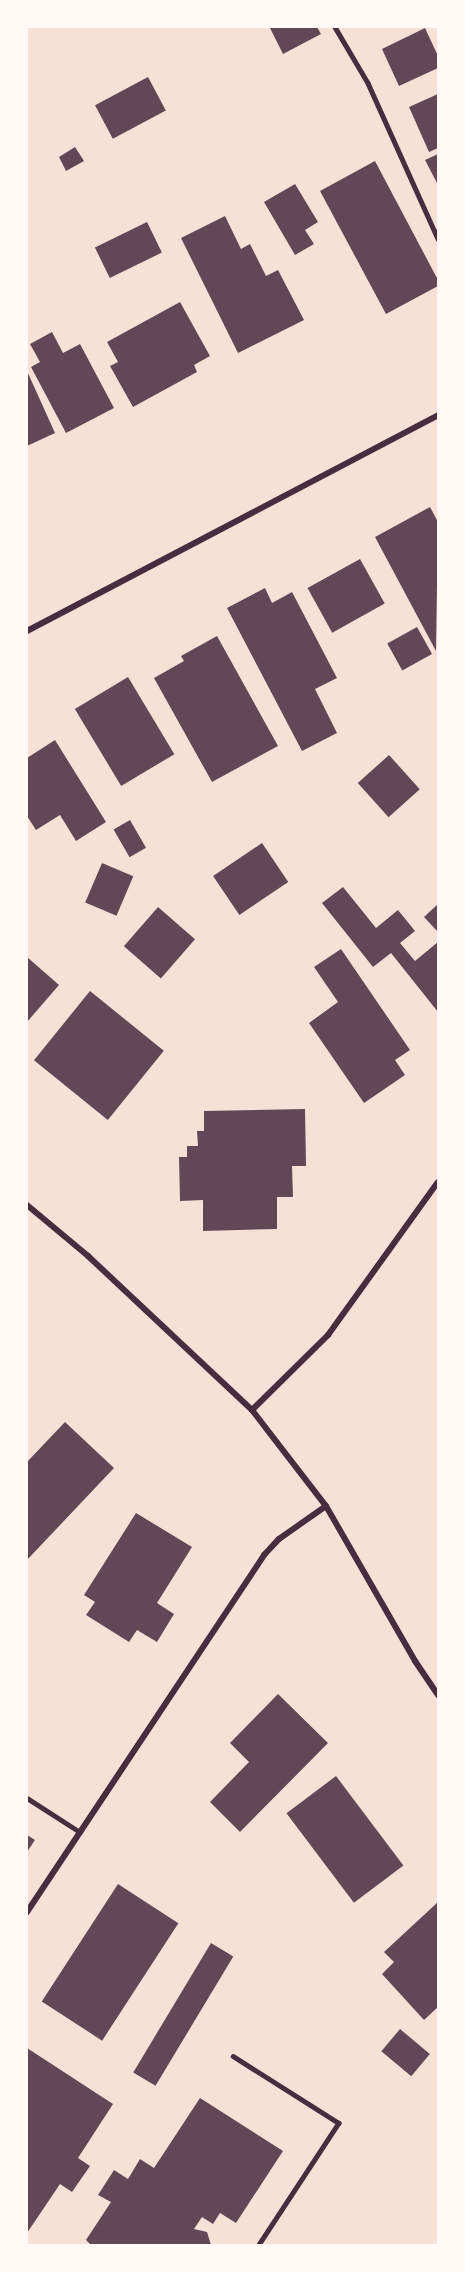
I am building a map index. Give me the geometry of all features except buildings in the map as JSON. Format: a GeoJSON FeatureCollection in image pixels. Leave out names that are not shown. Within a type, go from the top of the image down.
{"type":"FeatureCollection","features":[{"type":"Feature","properties":{"kind":"street"},"geometry":{"type":"LineString","coordinates":[[27,631],[438,415]]}},
{"type":"Feature","properties":{"kind":"street"},"geometry":{"type":"LineString","coordinates":[[252,1410],[328,1335],[438,1182]]}},
{"type":"Feature","properties":{"kind":"street"},"geometry":{"type":"LineString","coordinates":[[27,1205],[88,1256],[252,1410],[326,1506],[415,1662],[438,1695]]}},
{"type":"Feature","properties":{"kind":"street"},"geometry":{"type":"LineString","coordinates":[[27,1912],[264,1555],[279,1539],[326,1506]]}},
{"type":"Feature","properties":{"kind":"lane"},"geometry":{"type":"LineString","coordinates":[[335,27],[368,83],[438,239]]}},
{"type":"Feature","properties":{"kind":"lane"},"geometry":{"type":"LineString","coordinates":[[27,1798],[80,1832]]}},
{"type":"Feature","properties":{"kind":"lane"},"geometry":{"type":"LineString","coordinates":[[233,2056],[339,2123],[259,2245]]}}]}
